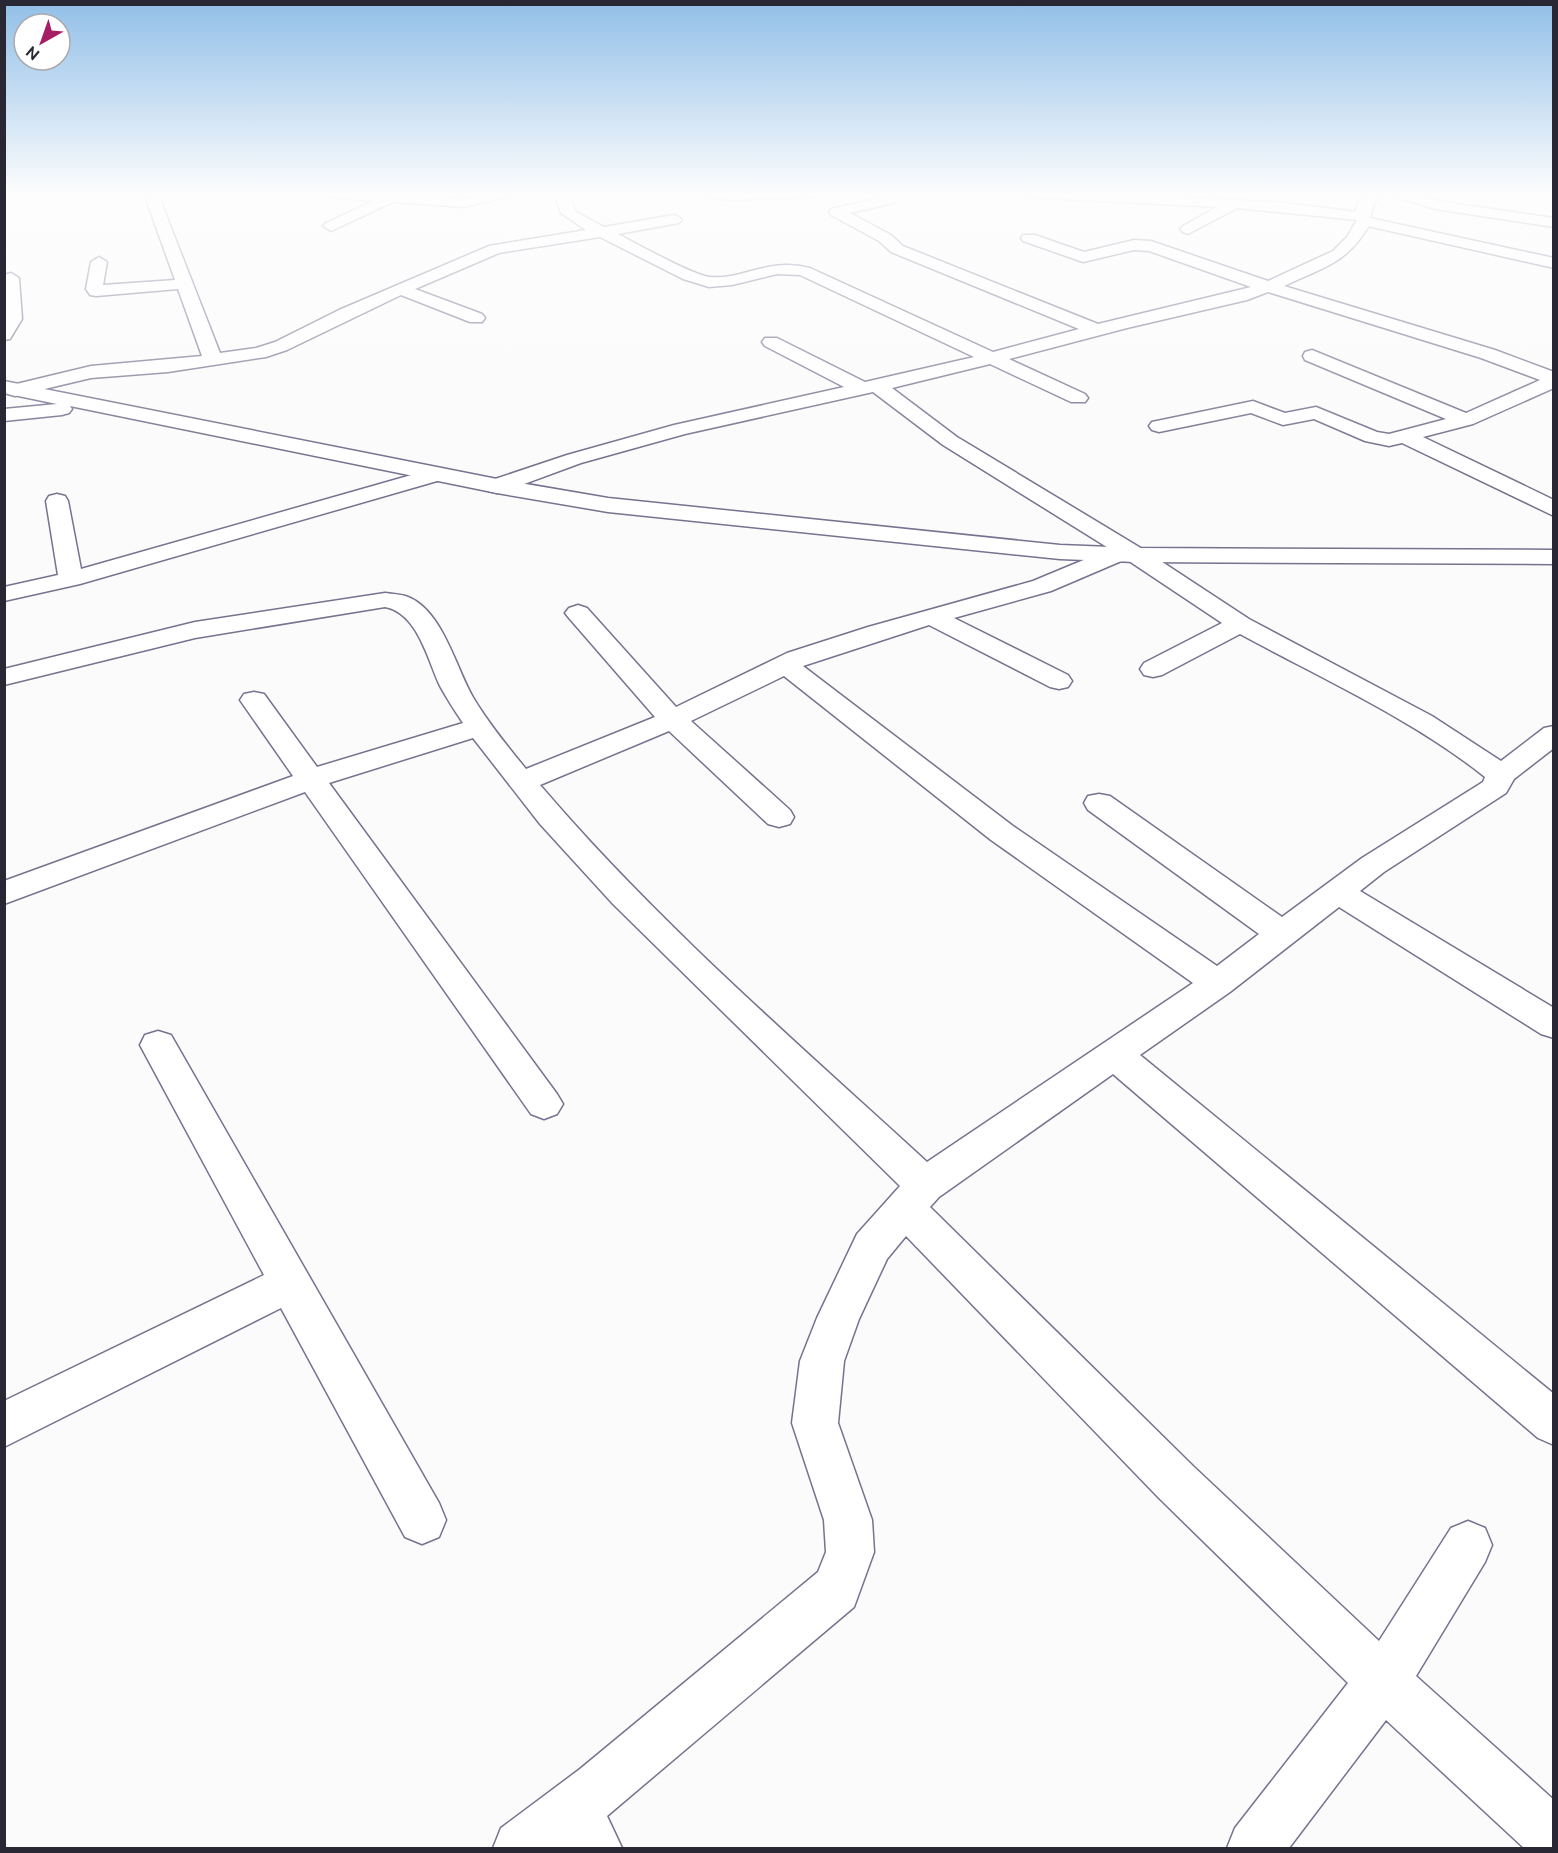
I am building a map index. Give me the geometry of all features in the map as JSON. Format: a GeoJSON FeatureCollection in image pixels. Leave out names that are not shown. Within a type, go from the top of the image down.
{"type":"FeatureCollection","features":[{"type":"Feature","properties":{"kind":"street"},"geometry":{"type":"LineString","coordinates":[[4,335],[13,319],[11,279]]}},
{"type":"Feature","properties":{"kind":"street"},"geometry":{"type":"LineString","coordinates":[[96,279],[94,290],[96,291],[183,284]]}},
{"type":"Feature","properties":{"kind":"street"},"geometry":{"type":"LineString","coordinates":[[181,279],[213,360]]}},
{"type":"Feature","properties":{"kind":"street"},"geometry":{"type":"LineString","coordinates":[[10,389],[91,372],[259,353],[423,279]]}},
{"type":"Feature","properties":{"kind":"street"},"geometry":{"type":"LineString","coordinates":[[698,279],[708,282],[720,279]]}},
{"type":"Feature","properties":{"kind":"street"},"geometry":{"type":"LineString","coordinates":[[822,279],[1078,398]]}},
{"type":"Feature","properties":{"kind":"street"},"geometry":{"type":"LineString","coordinates":[[972,279],[1096,330]]}},
{"type":"Feature","properties":{"kind":"street"},"geometry":{"type":"LineString","coordinates":[[1247,279],[1422,332],[1552,378]]}},
{"type":"Feature","properties":{"kind":"street"},"geometry":{"type":"LineString","coordinates":[[497,486],[574,459],[681,429],[993,358],[1096,330],[1241,296],[1284,279]]}},
{"type":"Feature","properties":{"kind":"street"},"geometry":{"type":"LineString","coordinates":[[400,289],[476,318]]}},
{"type":"Feature","properties":{"kind":"street"},"geometry":{"type":"LineString","coordinates":[[771,342],[871,387],[1126,555],[1240,624],[1422,722],[1483,761],[1501,776]]}},
{"type":"Feature","properties":{"kind":"street"},"geometry":{"type":"LineString","coordinates":[[1312,356],[1466,420]]}},
{"type":"Feature","properties":{"kind":"street"},"geometry":{"type":"LineString","coordinates":[[1159,426],[1253,407],[1283,418],[1316,413],[1379,439],[1389,440],[1466,420],[1552,378]]}},
{"type":"Feature","properties":{"kind":"street"},"geometry":{"type":"LineString","coordinates":[[10,389],[497,486],[608,505],[1060,552],[1126,555],[1554,557]]}},
{"type":"Feature","properties":{"kind":"street"},"geometry":{"type":"LineString","coordinates":[[4,415],[94,406]]}},
{"type":"Feature","properties":{"kind":"street"},"geometry":{"type":"LineString","coordinates":[[1404,436],[1554,510]]}},
{"type":"Feature","properties":{"kind":"street"},"geometry":{"type":"LineString","coordinates":[[4,594],[71,579],[436,474]]}},
{"type":"Feature","properties":{"kind":"street"},"geometry":{"type":"LineString","coordinates":[[57,501],[71,579]]}},
{"type":"Feature","properties":{"kind":"street"},"geometry":{"type":"LineString","coordinates":[[521,782],[672,719],[796,659],[877,632],[1042,586],[1126,555]]}},
{"type":"Feature","properties":{"kind":"street"},"geometry":{"type":"LineString","coordinates":[[4,677],[195,630],[396,599],[414,613],[438,648],[458,695],[479,727],[567,838],[915,1197],[1176,1482],[1383,1681],[1554,1838]]}},
{"type":"Feature","properties":{"kind":"street"},"geometry":{"type":"LineString","coordinates":[[578,613],[672,719],[780,817]]}},
{"type":"Feature","properties":{"kind":"street"},"geometry":{"type":"LineString","coordinates":[[933,618],[1059,681]]}},
{"type":"Feature","properties":{"kind":"street"},"geometry":{"type":"LineString","coordinates":[[1153,669],[1240,624]]}},
{"type":"Feature","properties":{"kind":"street"},"geometry":{"type":"LineString","coordinates":[[786,665],[1002,833],[1218,983]]}},
{"type":"Feature","properties":{"kind":"street"},"geometry":{"type":"LineString","coordinates":[[254,700],[544,1104]]}},
{"type":"Feature","properties":{"kind":"street"},"geometry":{"type":"LineString","coordinates":[[4,893],[312,779],[479,727]]}},
{"type":"Feature","properties":{"kind":"street"},"geometry":{"type":"LineString","coordinates":[[521,1848],[584,1828],[836,1589],[850,1552],[848,1520],[815,1423],[822,1361],[838,1318],[872,1247],[915,1197],[1114,1054],[1218,983],[1373,866],[1496,787],[1501,776],[1554,734]]}},
{"type":"Feature","properties":{"kind":"street"},"geometry":{"type":"LineString","coordinates":[[1099,803],[1282,934]]}},
{"type":"Feature","properties":{"kind":"street"},"geometry":{"type":"LineString","coordinates":[[1338,892],[1554,1025]]}},
{"type":"Feature","properties":{"kind":"street"},"geometry":{"type":"LineString","coordinates":[[158,1045],[422,1520]]}},
{"type":"Feature","properties":{"kind":"street"},"geometry":{"type":"LineString","coordinates":[[1114,1054],[1554,1423]]}},
{"type":"Feature","properties":{"kind":"street"},"geometry":{"type":"LineString","coordinates":[[4,1425],[291,1282]]}},
{"type":"Feature","properties":{"kind":"street"},"geometry":{"type":"LineString","coordinates":[[1256,1848],[1383,1681],[1468,1545]]}}]}
